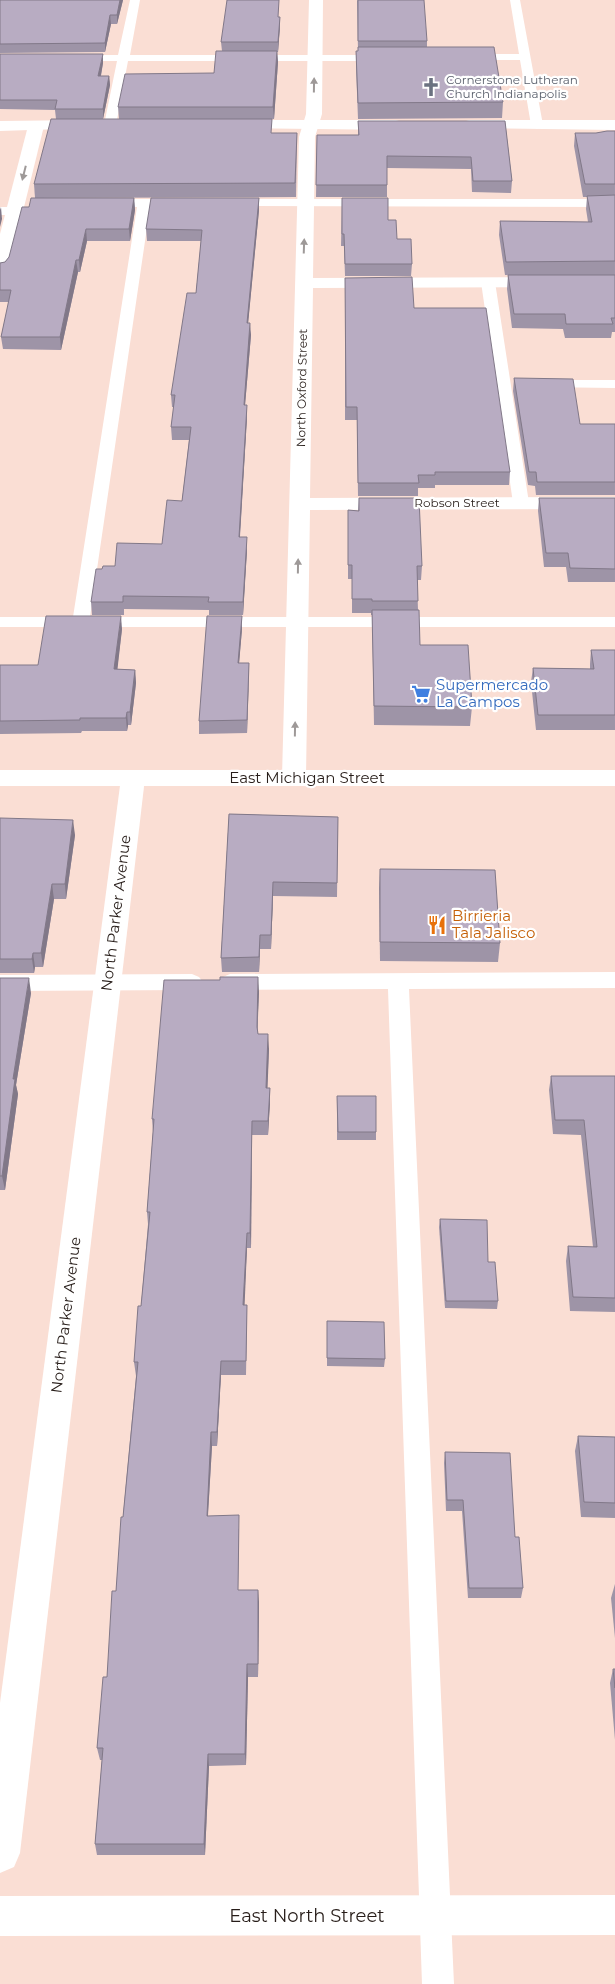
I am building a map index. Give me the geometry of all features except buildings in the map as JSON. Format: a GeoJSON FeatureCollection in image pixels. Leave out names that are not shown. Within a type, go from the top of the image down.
{"type":"FeatureCollection","features":[{"type":"Feature","properties":{"kind":"street","name":"North Oxford Street"},"geometry":{"type":"LineString","coordinates":[[294,777],[307,137],[314,114],[316,0]]}},
{"type":"Feature","properties":{"kind":"street"},"geometry":{"type":"LineString","coordinates":[[0,126],[130,125]]}},
{"type":"Feature","properties":{"kind":"street"},"geometry":{"type":"LineString","coordinates":[[220,125],[412,125]]}},
{"type":"Feature","properties":{"kind":"street"},"geometry":{"type":"LineString","coordinates":[[450,125],[615,125]]}},
{"type":"Feature","properties":{"kind":"street"},"geometry":{"type":"LineString","coordinates":[[0,268],[36,126]]}},
{"type":"Feature","properties":{"kind":"street"},"geometry":{"type":"LineString","coordinates":[[303,283],[615,282]]}},
{"type":"Feature","properties":{"kind":"street","name":"Robson Street"},"geometry":{"type":"LineString","coordinates":[[300,504],[615,503]]}},
{"type":"Feature","properties":{"kind":"street","name":"East Michigan Street"},"geometry":{"type":"LineString","coordinates":[[0,778],[615,778]]}},
{"type":"Feature","properties":{"kind":"street","name":"North Parker Avenue"},"geometry":{"type":"LineString","coordinates":[[0,1853],[132,778]]}},
{"type":"Feature","properties":{"kind":"street","name":"East North Street"},"geometry":{"type":"LineString","coordinates":[[0,1916],[615,1915]]}},
{"type":"Feature","properties":{"kind":"lane"},"geometry":{"type":"LineString","coordinates":[[110,125],[135,0]]}},
{"type":"Feature","properties":{"kind":"lane"},"geometry":{"type":"LineString","coordinates":[[515,0],[537,125]]}},
{"type":"Feature","properties":{"kind":"lane"},"geometry":{"type":"LineString","coordinates":[[457,57],[525,57]]}},
{"type":"Feature","properties":{"kind":"lane"},"geometry":{"type":"LineString","coordinates":[[66,58],[398,58]]}},
{"type":"Feature","properties":{"kind":"lane"},"geometry":{"type":"LineString","coordinates":[[98,203],[193,203]]}},
{"type":"Feature","properties":{"kind":"lane"},"geometry":{"type":"LineString","coordinates":[[81,622],[144,203]]}},
{"type":"Feature","properties":{"kind":"lane"},"geometry":{"type":"LineString","coordinates":[[223,203],[615,203]]}},
{"type":"Feature","properties":{"kind":"lane"},"geometry":{"type":"LineString","coordinates":[[488,282],[521,503]]}},
{"type":"Feature","properties":{"kind":"lane"},"geometry":{"type":"LineString","coordinates":[[504,384],[615,384]]}},
{"type":"Feature","properties":{"kind":"lane"},"geometry":{"type":"LineString","coordinates":[[0,622],[615,622]]}},
{"type":"Feature","properties":{"kind":"lane"},"geometry":{"type":"LineString","coordinates":[[0,983],[615,980]]}},
{"type":"Feature","properties":{"kind":"lane"},"geometry":{"type":"LineString","coordinates":[[398,981],[438,1984]]}},
{"type":"Feature","properties":{"kind":"place","name":"Cornerstone Lutheran Church Indianapolis"},"geometry":{"type":"Point","coordinates":[431,87]}},
{"type":"Feature","properties":{"kind":"place","name":"Supermercado La Campos"},"geometry":{"type":"Point","coordinates":[421,694]}},
{"type":"Feature","properties":{"kind":"place","name":"Birrieria Tala Jalisco"},"geometry":{"type":"Point","coordinates":[437,925]}}]}
